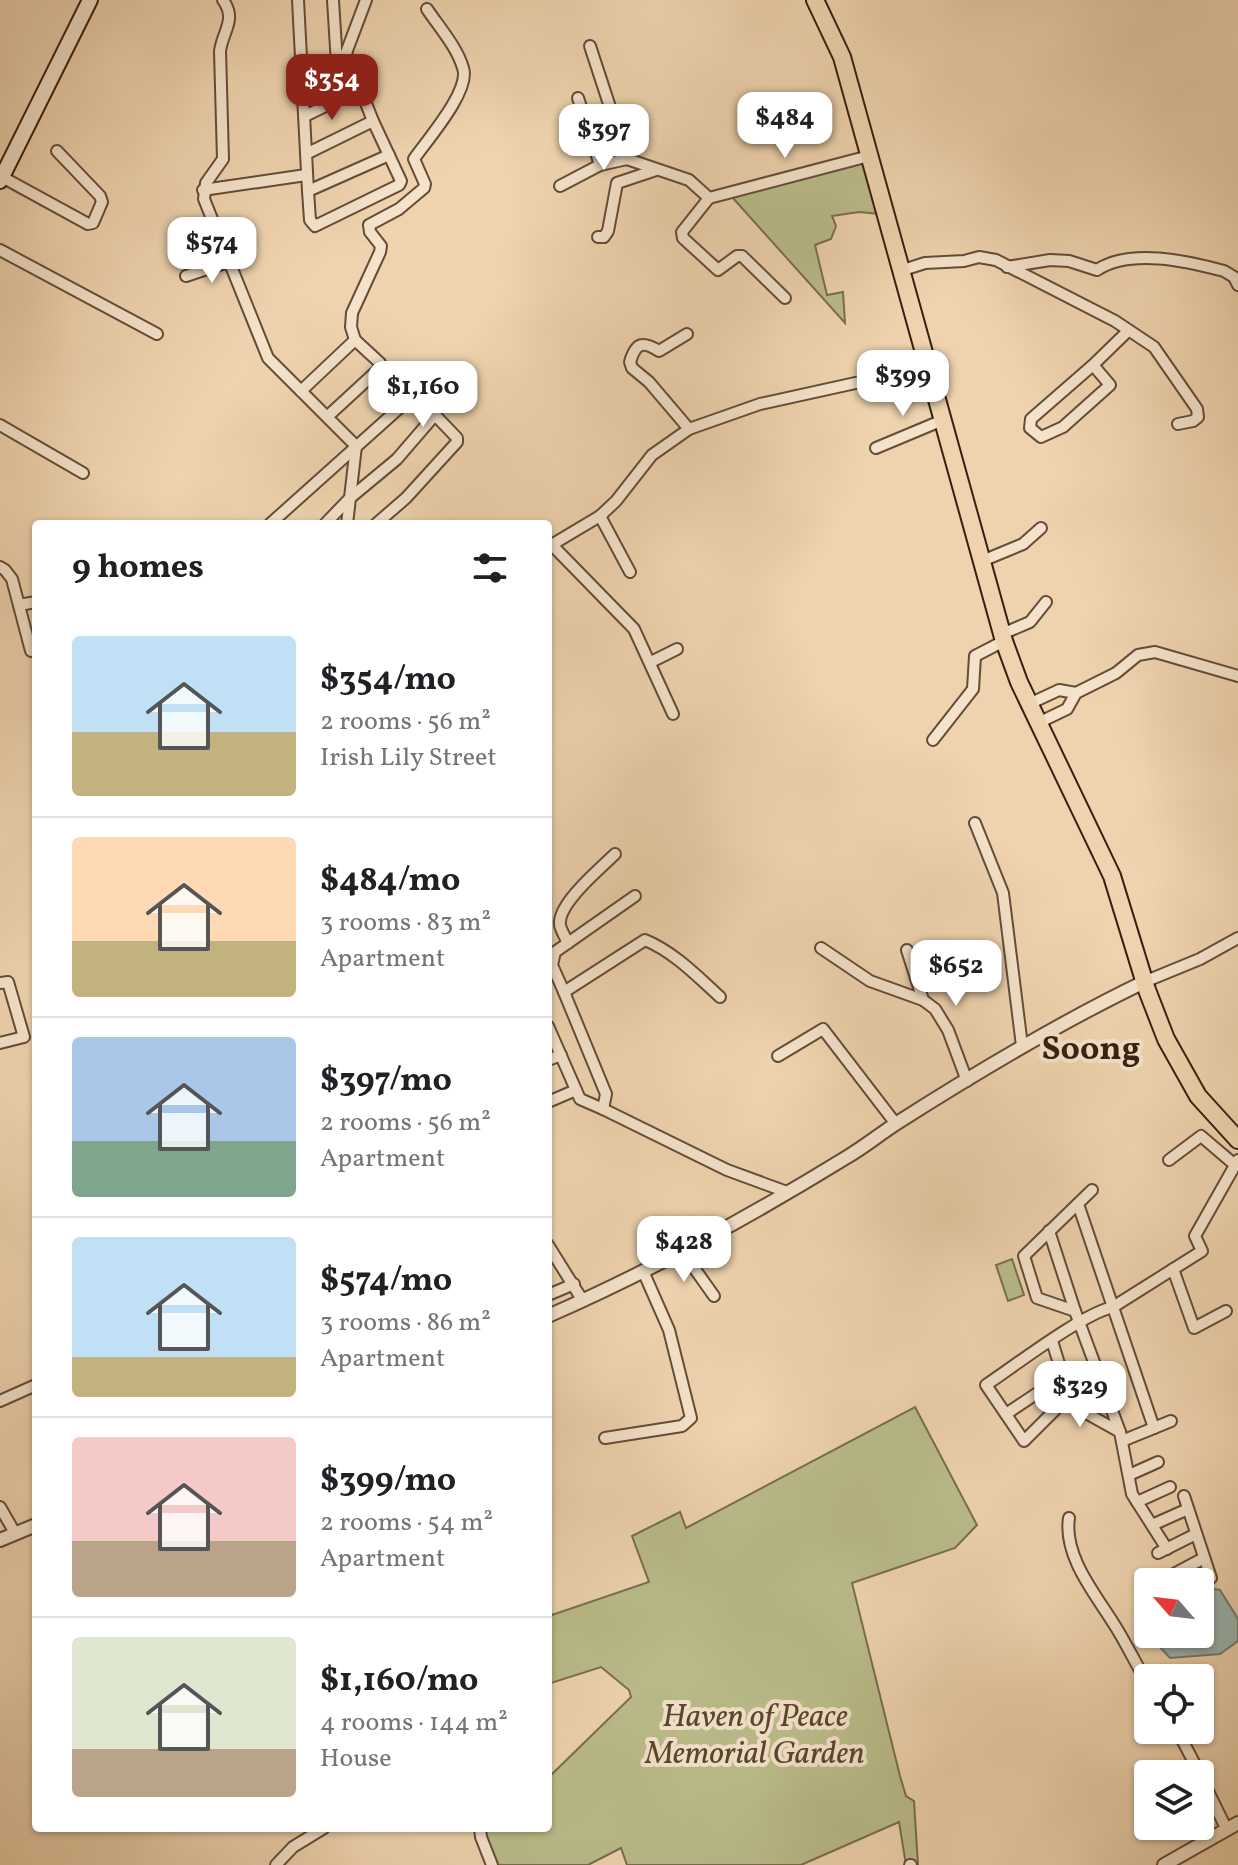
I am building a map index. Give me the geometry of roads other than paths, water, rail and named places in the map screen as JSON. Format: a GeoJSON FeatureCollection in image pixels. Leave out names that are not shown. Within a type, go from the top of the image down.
{"type":"FeatureCollection","features":[{"type":"Feature","properties":{"kind":"main road"},"geometry":{"type":"LineString","coordinates":[[1,179],[90,0]]}},
{"type":"Feature","properties":{"kind":"main road"},"geometry":{"type":"LineString","coordinates":[[815,0],[842,57],[1003,637],[1029,704],[1112,876],[1144,982],[1166,1039],[1198,1096],[1238,1140]]}},
{"type":"Feature","properties":{"kind":"street"},"geometry":{"type":"LineString","coordinates":[[223,0],[231,14],[231,23],[221,40],[220,51],[223,159],[203,190],[204,199],[268,358],[356,446],[347,520]]}},
{"type":"Feature","properties":{"kind":"street"},"geometry":{"type":"LineString","coordinates":[[298,0],[306,175],[310,220],[315,226],[399,185],[400,177],[346,53]]}},
{"type":"Feature","properties":{"kind":"street"},"geometry":{"type":"LineString","coordinates":[[333,0],[337,64]]}},
{"type":"Feature","properties":{"kind":"street"},"geometry":{"type":"LineString","coordinates":[[302,76],[337,64],[346,53],[366,0]]}},
{"type":"Feature","properties":{"kind":"street"},"geometry":{"type":"LineString","coordinates":[[328,416],[381,366],[355,340],[351,327],[352,313],[380,252],[381,246],[370,232],[369,225],[399,209],[424,188],[414,159],[459,94],[465,78],[461,62],[427,9]]}},
{"type":"Feature","properties":{"kind":"street"},"geometry":{"type":"LineString","coordinates":[[590,46],[627,159]]}},
{"type":"Feature","properties":{"kind":"street"},"geometry":{"type":"LineString","coordinates":[[305,116],[360,89]]}},
{"type":"Feature","properties":{"kind":"street"},"geometry":{"type":"LineString","coordinates":[[578,98],[600,165]]}},
{"type":"Feature","properties":{"kind":"street"},"geometry":{"type":"LineString","coordinates":[[306,154],[373,121]]}},
{"type":"Feature","properties":{"kind":"street"},"geometry":{"type":"LineString","coordinates":[[1,179],[88,224],[93,223],[102,202],[100,196],[57,151]]}},
{"type":"Feature","properties":{"kind":"street"},"geometry":{"type":"LineString","coordinates":[[308,191],[389,155]]}},
{"type":"Feature","properties":{"kind":"street"},"geometry":{"type":"LineString","coordinates":[[785,298],[742,256],[737,256],[718,270],[683,238],[682,232],[709,198],[869,156]]}},
{"type":"Feature","properties":{"kind":"street"},"geometry":{"type":"LineString","coordinates":[[560,186],[600,165],[627,159],[689,180],[709,198]]}},
{"type":"Feature","properties":{"kind":"street"},"geometry":{"type":"LineString","coordinates":[[598,237],[604,237],[608,231],[617,183],[656,170]]}},
{"type":"Feature","properties":{"kind":"street"},"geometry":{"type":"LineString","coordinates":[[203,190],[306,175]]}},
{"type":"Feature","properties":{"kind":"street"},"geometry":{"type":"LineString","coordinates":[[0,250],[157,334]]}},
{"type":"Feature","properties":{"kind":"street"},"geometry":{"type":"LineString","coordinates":[[900,271],[925,263],[987,257],[1115,321],[1158,352],[1197,409],[1198,417],[1193,421],[1178,424]]}},
{"type":"Feature","properties":{"kind":"street"},"geometry":{"type":"LineString","coordinates":[[1007,267],[1050,260],[1069,261],[1097,270],[1120,261],[1148,257],[1224,271],[1234,277],[1238,285]]}},
{"type":"Feature","properties":{"kind":"street"},"geometry":{"type":"LineString","coordinates":[[186,276],[228,262]]}},
{"type":"Feature","properties":{"kind":"street"},"geometry":{"type":"LineString","coordinates":[[1093,365],[1110,385],[1063,427],[1041,437],[1034,434],[1030,428],[1031,419],[1128,331]]}},
{"type":"Feature","properties":{"kind":"street"},"geometry":{"type":"LineString","coordinates":[[687,334],[659,351],[649,344],[641,345],[630,362],[632,368],[649,382],[689,429]]}},
{"type":"Feature","properties":{"kind":"street"},"geometry":{"type":"LineString","coordinates":[[301,391],[355,340]]}},
{"type":"Feature","properties":{"kind":"street"},"geometry":{"type":"LineString","coordinates":[[552,545],[600,516],[616,501],[652,455],[689,429],[760,404],[928,367]]}},
{"type":"Feature","properties":{"kind":"street"},"geometry":{"type":"LineString","coordinates":[[274,520],[415,394],[457,438],[457,442],[406,498],[381,520]]}},
{"type":"Feature","properties":{"kind":"street"},"geometry":{"type":"LineString","coordinates":[[329,520],[397,459],[434,416]]}},
{"type":"Feature","properties":{"kind":"street"},"geometry":{"type":"LineString","coordinates":[[876,448],[943,420]]}},
{"type":"Feature","properties":{"kind":"street"},"geometry":{"type":"LineString","coordinates":[[0,425],[83,473]]}},
{"type":"Feature","properties":{"kind":"street"},"geometry":{"type":"LineString","coordinates":[[600,516],[630,572]]}},
{"type":"Feature","properties":{"kind":"street"},"geometry":{"type":"LineString","coordinates":[[982,561],[1023,544],[1041,528]]}},
{"type":"Feature","properties":{"kind":"street"},"geometry":{"type":"LineString","coordinates":[[552,548],[634,629],[673,714]]}},
{"type":"Feature","properties":{"kind":"street"},"geometry":{"type":"LineString","coordinates":[[0,567],[12,579],[19,605],[31,626],[31,651]]}},
{"type":"Feature","properties":{"kind":"street"},"geometry":{"type":"LineString","coordinates":[[933,740],[973,689],[975,656],[1030,622],[1046,602]]}},
{"type":"Feature","properties":{"kind":"street"},"geometry":{"type":"LineString","coordinates":[[19,605],[32,603]]}},
{"type":"Feature","properties":{"kind":"street"},"geometry":{"type":"LineString","coordinates":[[651,662],[677,649]]}},
{"type":"Feature","properties":{"kind":"street"},"geometry":{"type":"LineString","coordinates":[[1038,723],[1067,709],[1076,693],[1116,673],[1138,655],[1155,652],[1238,676]]}},
{"type":"Feature","properties":{"kind":"street"},"geometry":{"type":"LineString","coordinates":[[1029,704],[1059,690],[1076,693]]}},
{"type":"Feature","properties":{"kind":"street"},"geometry":{"type":"LineString","coordinates":[[975,823],[1003,893],[1022,1046]]}},
{"type":"Feature","properties":{"kind":"street"},"geometry":{"type":"LineString","coordinates":[[568,943],[561,928],[561,915],[572,898],[615,854]]}},
{"type":"Feature","properties":{"kind":"street"},"geometry":{"type":"LineString","coordinates":[[603,1109],[606,1094],[552,965],[555,952],[635,896]]}},
{"type":"Feature","properties":{"kind":"street"},"geometry":{"type":"LineString","coordinates":[[552,1314],[682,1251],[787,1192],[1083,1011],[1200,959],[1238,938]]}},
{"type":"Feature","properties":{"kind":"street"},"geometry":{"type":"LineString","coordinates":[[564,992],[645,940],[683,963],[720,997]]}},
{"type":"Feature","properties":{"kind":"street"},"geometry":{"type":"LineString","coordinates":[[821,948],[870,981],[923,1000],[935,1009],[948,1030],[967,1081]]}},
{"type":"Feature","properties":{"kind":"street"},"geometry":{"type":"LineString","coordinates":[[907,950],[923,1000]]}},
{"type":"Feature","properties":{"kind":"street"},"geometry":{"type":"LineString","coordinates":[[0,1043],[24,1037],[4,982]]}},
{"type":"Feature","properties":{"kind":"street"},"geometry":{"type":"LineString","coordinates":[[778,1056],[823,1029],[896,1124]]}},
{"type":"Feature","properties":{"kind":"street"},"geometry":{"type":"LineString","coordinates":[[552,1035],[580,1099],[727,1170],[787,1192]]}},
{"type":"Feature","properties":{"kind":"street"},"geometry":{"type":"LineString","coordinates":[[552,1058],[561,1055]]}},
{"type":"Feature","properties":{"kind":"street"},"geometry":{"type":"LineString","coordinates":[[552,1100],[576,1090]]}},
{"type":"Feature","properties":{"kind":"street"},"geometry":{"type":"LineString","coordinates":[[1069,1396],[1024,1441],[986,1385],[1081,1323],[1113,1307],[1202,1251],[1195,1236],[1237,1162],[1201,1136],[1169,1160]]}},
{"type":"Feature","properties":{"kind":"street"},"geometry":{"type":"LineString","coordinates":[[1075,1311],[1035,1295],[1024,1256],[1092,1190]]}},
{"type":"Feature","properties":{"kind":"street"},"geometry":{"type":"LineString","coordinates":[[1078,1204],[1154,1428]]}},
{"type":"Feature","properties":{"kind":"street"},"geometry":{"type":"LineString","coordinates":[[1049,1231],[1121,1436],[1132,1494],[1152,1525],[1163,1551],[1196,1534]]}},
{"type":"Feature","properties":{"kind":"street"},"geometry":{"type":"LineString","coordinates":[[682,1251],[714,1296]]}},
{"type":"Feature","properties":{"kind":"street"},"geometry":{"type":"LineString","coordinates":[[552,1260],[574,1284],[583,1301]]}},
{"type":"Feature","properties":{"kind":"street"},"geometry":{"type":"LineString","coordinates":[[1173,1269],[1194,1328],[1226,1311]]}},
{"type":"Feature","properties":{"kind":"street"},"geometry":{"type":"LineString","coordinates":[[605,1438],[682,1426],[691,1418],[669,1330],[643,1271]]}},
{"type":"Feature","properties":{"kind":"street"},"geometry":{"type":"LineString","coordinates":[[552,1293],[574,1284]]}},
{"type":"Feature","properties":{"kind":"street"},"geometry":{"type":"LineString","coordinates":[[1052,1341],[1075,1407],[1121,1436],[1171,1421]]}},
{"type":"Feature","properties":{"kind":"street"},"geometry":{"type":"LineString","coordinates":[[1006,1414],[1063,1376]]}},
{"type":"Feature","properties":{"kind":"street"},"geometry":{"type":"LineString","coordinates":[[0,1401],[32,1387]]}},
{"type":"Feature","properties":{"kind":"street"},"geometry":{"type":"LineString","coordinates":[[1129,1475],[1158,1462]]}},
{"type":"Feature","properties":{"kind":"street"},"geometry":{"type":"LineString","coordinates":[[1137,1502],[1170,1487]]}},
{"type":"Feature","properties":{"kind":"street"},"geometry":{"type":"LineString","coordinates":[[1184,1496],[1208,1568]]}},
{"type":"Feature","properties":{"kind":"street"},"geometry":{"type":"LineString","coordinates":[[0,1507],[15,1533]]}},
{"type":"Feature","properties":{"kind":"street"},"geometry":{"type":"LineString","coordinates":[[1152,1525],[1188,1509]]}},
{"type":"Feature","properties":{"kind":"street"},"geometry":{"type":"LineString","coordinates":[[1069,1518],[1068,1540],[1082,1576],[1137,1664]]}},
{"type":"Feature","properties":{"kind":"street"},"geometry":{"type":"LineString","coordinates":[[0,1540],[32,1527]]}},
{"type":"Feature","properties":{"kind":"street"},"geometry":{"type":"LineString","coordinates":[[1185,1568],[1204,1558]]}},
{"type":"Feature","properties":{"kind":"street"},"geometry":{"type":"LineString","coordinates":[[1171,1864],[1233,1826],[1214,1796]]}},
{"type":"Feature","properties":{"kind":"street"},"geometry":{"type":"LineString","coordinates":[[276,1865],[293,1847],[317,1832]]}},
{"type":"Feature","properties":{"kind":"street"},"geometry":{"type":"LineString","coordinates":[[480,1832],[492,1865]]}},
{"type":"Feature","properties":{"kind":"water"},"geometry":{"type":"Polygon","coordinates":[[[1214,1589],[1220,1590],[1238,1619],[1238,1641],[1220,1654],[1170,1658],[1161,1648],[1214,1648],[1214,1589]]]}},
{"type":"Feature","properties":{"kind":"district","name":"Soong"},"geometry":{"type":"Point","coordinates":[1091,1047]}},
{"type":"Feature","properties":{"kind":"park label","name":"Haven of Peace Memorial Garden"},"geometry":{"type":"Point","coordinates":[755,1734]}}]}
